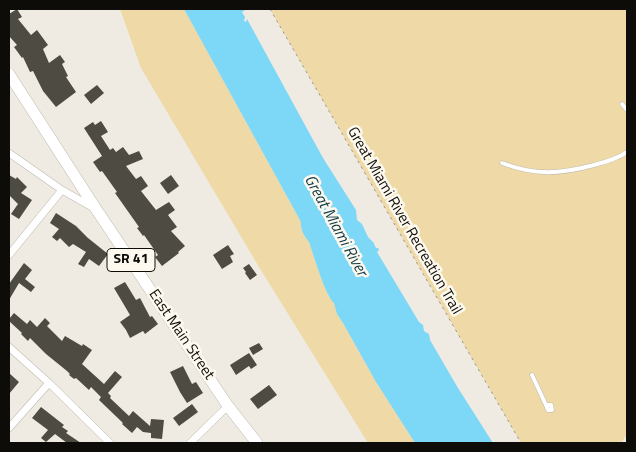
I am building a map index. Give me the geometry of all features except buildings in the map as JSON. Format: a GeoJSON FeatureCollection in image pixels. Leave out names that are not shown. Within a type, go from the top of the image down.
{"type":"FeatureCollection","features":[{"type":"Feature","properties":{"kind":"main road","name":"East Main Street"},"geometry":{"type":"LineString","coordinates":[[9,74],[96,209],[228,406],[257,443]]}},
{"type":"Feature","properties":{"kind":"street"},"geometry":{"type":"LineString","coordinates":[[9,153],[62,190],[96,209]]}},
{"type":"Feature","properties":{"kind":"street"},"geometry":{"type":"LineString","coordinates":[[10,251],[62,190]]}},
{"type":"Feature","properties":{"kind":"street"},"geometry":{"type":"LineString","coordinates":[[9,347],[110,443]]}},
{"type":"Feature","properties":{"kind":"street"},"geometry":{"type":"LineString","coordinates":[[9,428],[49,383]]}},
{"type":"Feature","properties":{"kind":"street"},"geometry":{"type":"LineString","coordinates":[[190,443],[228,406]]}},
{"type":"Feature","properties":{"kind":"lane"},"geometry":{"type":"LineString","coordinates":[[622,104],[627,110]]}},
{"type":"Feature","properties":{"kind":"lane"},"geometry":{"type":"LineString","coordinates":[[502,163],[530,171],[556,172],[583,168],[613,160],[627,152]]}},
{"type":"Feature","properties":{"kind":"lane"},"geometry":{"type":"LineString","coordinates":[[532,375],[546,406]]}},
{"type":"Feature","properties":{"kind":"path","name":"Great Miami River Recreation Trail"},"geometry":{"type":"LineString","coordinates":[[270,9],[521,443]]}},
{"type":"Feature","properties":{"kind":"shaded area"},"geometry":{"type":"Polygon","coordinates":[[[120,9],[184,9],[301,222],[302,231],[309,242],[323,284],[334,302],[337,314],[376,382],[415,443],[368,443],[259,267],[141,68],[120,9]]]}},
{"type":"Feature","properties":{"kind":"shaded area"},"geometry":{"type":"Polygon","coordinates":[[[270,9],[627,9],[627,434],[621,443],[521,443],[270,9]]]}},
{"type":"Feature","properties":{"kind":"water","name":"Great Miami River"},"geometry":{"type":"Polygon","coordinates":[[[184,9],[245,10],[242,12],[245,17],[244,21],[246,22],[247,19],[323,158],[356,210],[357,220],[362,224],[376,248],[378,248],[377,252],[419,322],[423,325],[424,331],[429,334],[430,340],[458,388],[493,443],[415,443],[376,382],[337,314],[334,303],[323,284],[309,242],[302,231],[301,222],[184,9]]]}}]}
